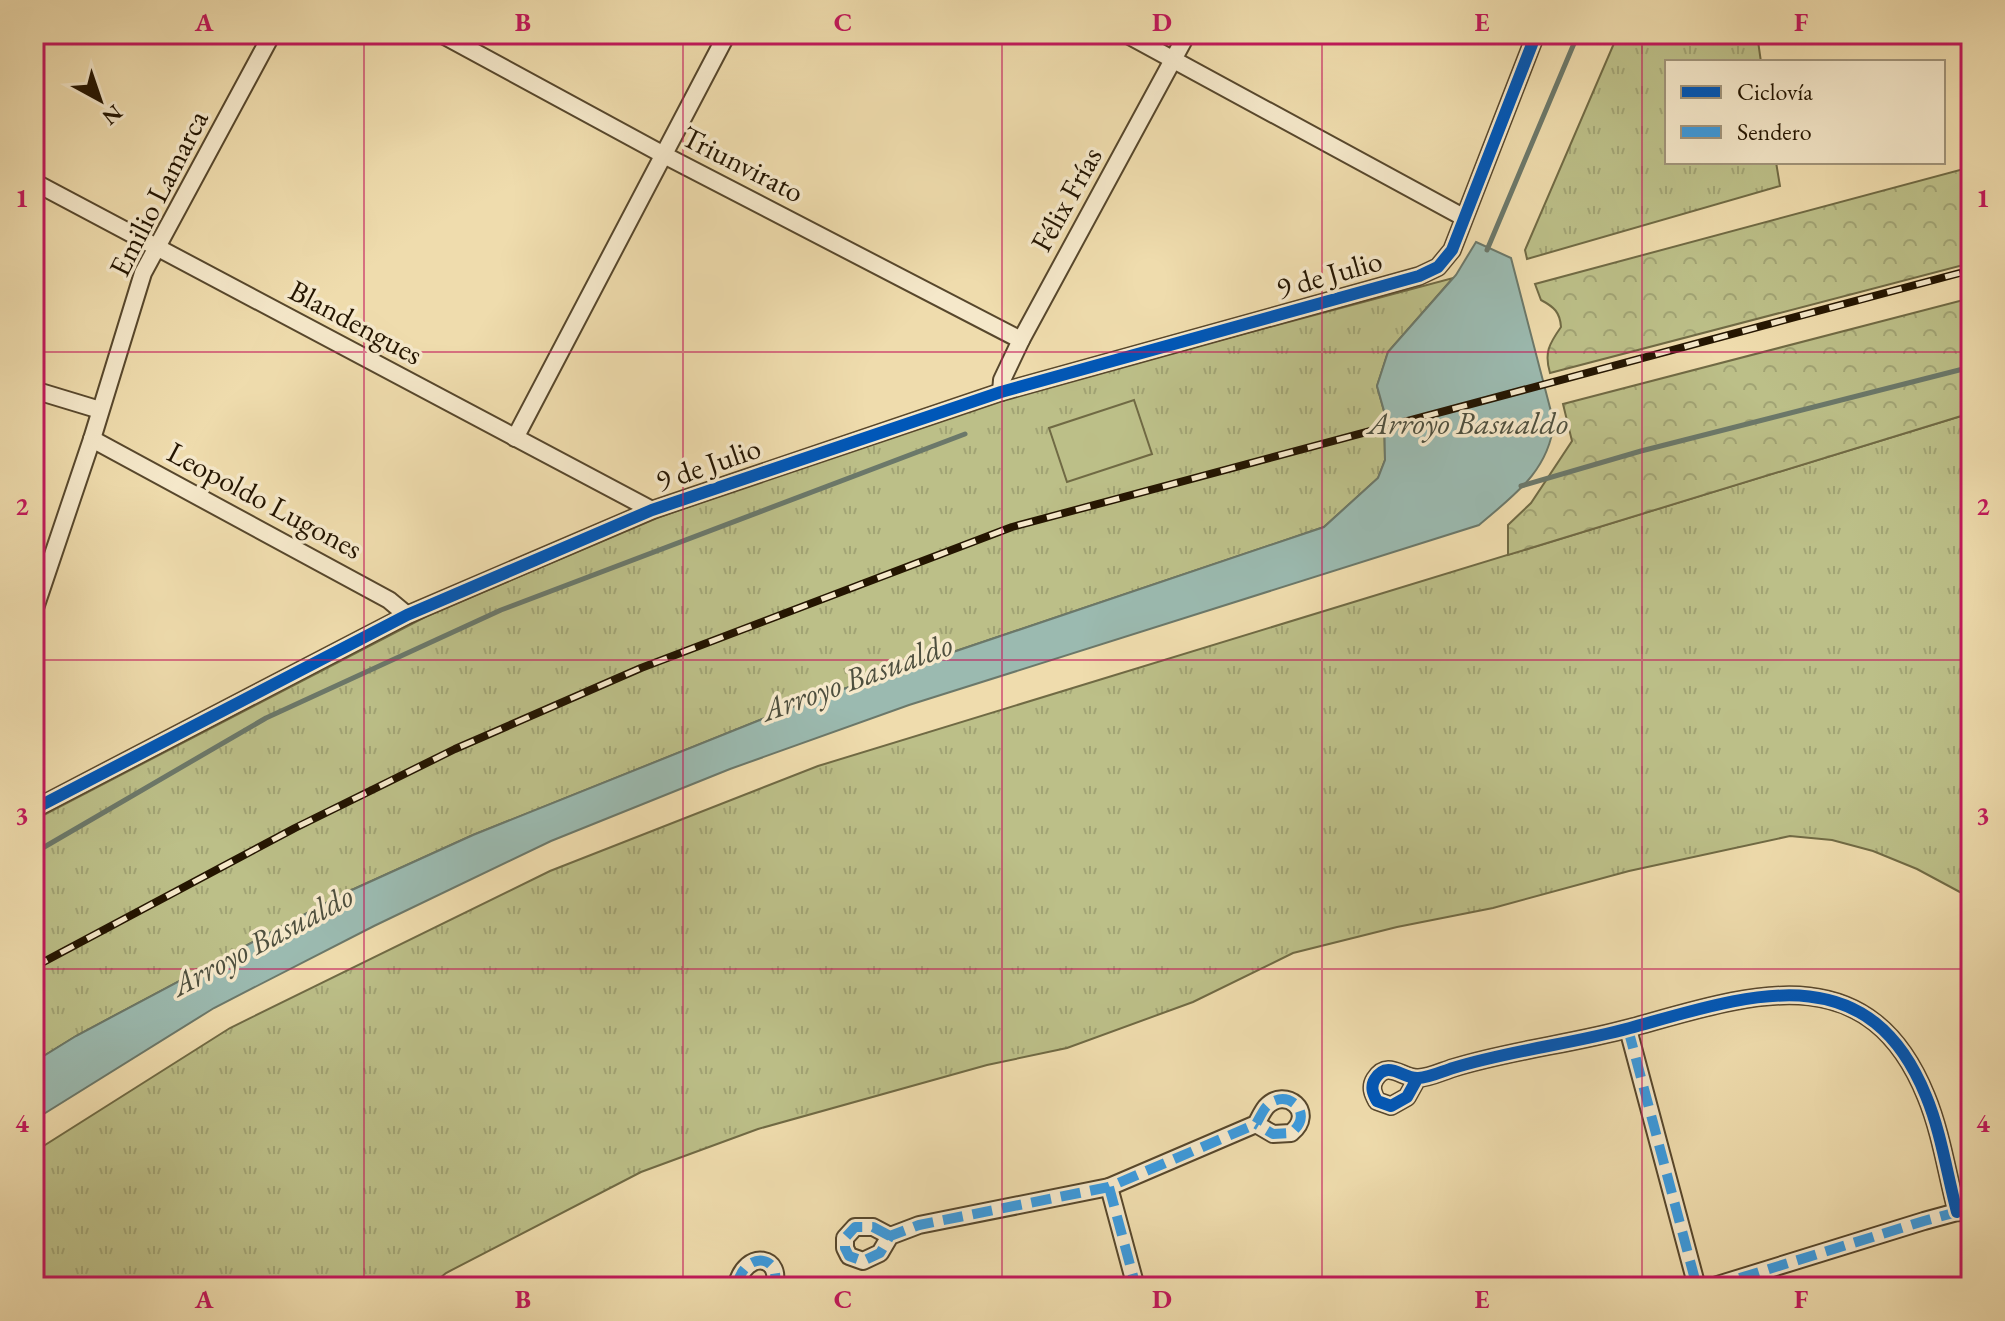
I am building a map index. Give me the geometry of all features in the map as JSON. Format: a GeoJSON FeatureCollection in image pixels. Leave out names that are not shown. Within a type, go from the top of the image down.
{"type":"FeatureCollection","features":[{"type":"Feature","properties":{"kind":"street","name":"Emilio Lamarca"},"geometry":{"type":"LineString","coordinates":[[34,611],[92,439],[143,273],[272,34]]}},
{"type":"Feature","properties":{"kind":"street","name":"Triunvirato"},"geometry":{"type":"LineString","coordinates":[[441,34],[662,154],[1021,340]]}},
{"type":"Feature","properties":{"kind":"street"},"geometry":{"type":"LineString","coordinates":[[515,438],[727,34]]}},
{"type":"Feature","properties":{"kind":"street"},"geometry":{"type":"LineString","coordinates":[[1126,34],[1463,217],[1536,34]]}},
{"type":"Feature","properties":{"kind":"street","name":"Félix Frías"},"geometry":{"type":"LineString","coordinates":[[1001,392],[1002,380],[1021,340],[1187,34]]}},
{"type":"Feature","properties":{"kind":"street","name":"Blandengues"},"geometry":{"type":"LineString","coordinates":[[34,182],[652,510]]}},
{"type":"Feature","properties":{"kind":"street","name":"9 de Julio"},"geometry":{"type":"LineString","coordinates":[[34,809],[407,615],[652,510],[1001,392],[1419,276],[1438,267],[1452,250],[1463,217]]}},
{"type":"Feature","properties":{"kind":"street"},"geometry":{"type":"LineString","coordinates":[[34,390],[100,410]]}},
{"type":"Feature","properties":{"kind":"street","name":"Leopoldo Lugones"},"geometry":{"type":"LineString","coordinates":[[92,439],[389,600],[407,615]]}},
{"type":"Feature","properties":{"kind":"street"},"geometry":{"type":"LineString","coordinates":[[1417,1079],[1482,1059],[1628,1029],[1692,1009],[1764,995],[1811,996],[1851,1008],[1886,1031],[1913,1069],[1927,1098],[1964,1212],[1711,1287]]}},
{"type":"Feature","properties":{"kind":"street"},"geometry":{"type":"LineString","coordinates":[[1628,1029],[1697,1287]]}},
{"type":"Feature","properties":{"kind":"street"},"geometry":{"type":"LineString","coordinates":[[890,1236],[948,1218],[1109,1187],[1256,1124]]}},
{"type":"Feature","properties":{"kind":"street"},"geometry":{"type":"LineString","coordinates":[[1109,1187],[1136,1287]]}},
{"type":"Feature","properties":{"kind":"street"},"geometry":{"type":"LineString","coordinates":[[736,1287],[744,1266],[760,1260],[774,1268],[776,1278],[773,1287]]}},
{"type":"Feature","properties":{"kind":"green space"},"geometry":{"type":"Polygon","coordinates":[[[1618,34],[1757,34],[1761,60],[1665,60],[1665,164],[1776,164],[1780,186],[1527,259],[1525,250],[1618,34]]]}},
{"type":"Feature","properties":{"kind":"green space"},"geometry":{"type":"Polygon","coordinates":[[[1971,167],[1971,263],[1550,373],[1548,354],[1561,327],[1556,310],[1541,300],[1535,284],[1971,167]]]}},
{"type":"Feature","properties":{"kind":"green space"},"geometry":{"type":"Polygon","coordinates":[[[1453,278],[1388,352],[1377,386],[1384,411],[1385,460],[1378,478],[1324,527],[805,702],[473,835],[343,894],[76,1036],[34,1062],[34,820],[427,616],[657,518],[981,404],[1453,278]]]}},
{"type":"Feature","properties":{"kind":"green space"},"geometry":{"type":"Polygon","coordinates":[[[1971,298],[1971,413],[1508,555],[1508,525],[1531,503],[1572,441],[1563,404],[1971,298]]]}},
{"type":"Feature","properties":{"kind":"green space"},"geometry":{"type":"Polygon","coordinates":[[[1134,400],[1152,454],[1067,482],[1049,428],[1134,400]]]}},
{"type":"Feature","properties":{"kind":"green space"},"geometry":{"type":"Polygon","coordinates":[[[1971,413],[1971,898],[1917,869],[1873,851],[1832,840],[1790,836],[1629,871],[1493,908],[1397,927],[1293,953],[1193,1002],[1067,1048],[987,1065],[758,1129],[641,1172],[446,1273],[429,1287],[34,1287],[34,1152],[230,1028],[550,871],[818,766],[1971,413]]]}},
{"type":"Feature","properties":{"kind":"water","name":"Arroyo Basualdo"},"geometry":{"type":"Polygon","coordinates":[[[1476,242],[1511,258],[1554,423],[1545,455],[1537,469],[1517,492],[1479,525],[909,705],[730,769],[551,841],[374,926],[214,1008],[34,1120],[34,1062],[76,1036],[343,894],[473,835],[805,702],[1324,527],[1378,478],[1385,460],[1384,411],[1377,386],[1388,352],[1456,275],[1476,242]]]}},
{"type":"Feature","properties":{"kind":"waterway","name":"Arroyo Basualdo"},"geometry":{"type":"LineString","coordinates":[[1487,250],[1578,34]]}},
{"type":"Feature","properties":{"kind":"waterway"},"geometry":{"type":"LineString","coordinates":[[1521,486],[1641,451],[1971,367]]}},
{"type":"Feature","properties":{"kind":"waterway"},"geometry":{"type":"LineString","coordinates":[[34,853],[266,718],[501,610],[965,434]]}},
{"type":"Feature","properties":{"kind":"railway"},"geometry":{"type":"LineString","coordinates":[[34,967],[295,828],[455,749],[641,668],[1012,527],[1971,270]]}},
{"type":"Feature","properties":{"kind":"marked path"},"geometry":{"type":"LineString","coordinates":[[1628,1029],[1697,1287]]}},
{"type":"Feature","properties":{"kind":"marked path"},"geometry":{"type":"LineString","coordinates":[[890,1236],[873,1227],[855,1227],[845,1238],[845,1248],[849,1256],[863,1261],[880,1253],[890,1236],[919,1225],[1109,1187],[1256,1124],[1266,1107],[1274,1101],[1289,1100],[1300,1110],[1298,1125],[1291,1133],[1273,1134],[1256,1124]]}},
{"type":"Feature","properties":{"kind":"marked path"},"geometry":{"type":"LineString","coordinates":[[1109,1187],[1136,1287]]}},
{"type":"Feature","properties":{"kind":"marked path"},"geometry":{"type":"LineString","coordinates":[[1711,1287],[1924,1221],[1957,1212],[1971,1213]]}},
{"type":"Feature","properties":{"kind":"marked path"},"geometry":{"type":"LineString","coordinates":[[736,1287],[741,1274],[755,1261],[769,1263],[774,1269],[773,1287]]}},
{"type":"Feature","properties":{"kind":"cycle path"},"geometry":{"type":"LineString","coordinates":[[34,809],[407,615],[652,510],[1001,392],[1419,276],[1438,267],[1452,250],[1536,34]]}},
{"type":"Feature","properties":{"kind":"cycle path"},"geometry":{"type":"LineString","coordinates":[[1417,1079],[1407,1097],[1391,1106],[1377,1101],[1373,1093],[1375,1079],[1385,1071],[1396,1071],[1412,1078],[1427,1077],[1475,1062],[1608,1034],[1717,1005],[1759,997],[1799,996],[1837,1002],[1871,1020],[1901,1050],[1931,1110],[1957,1212]]}}]}
